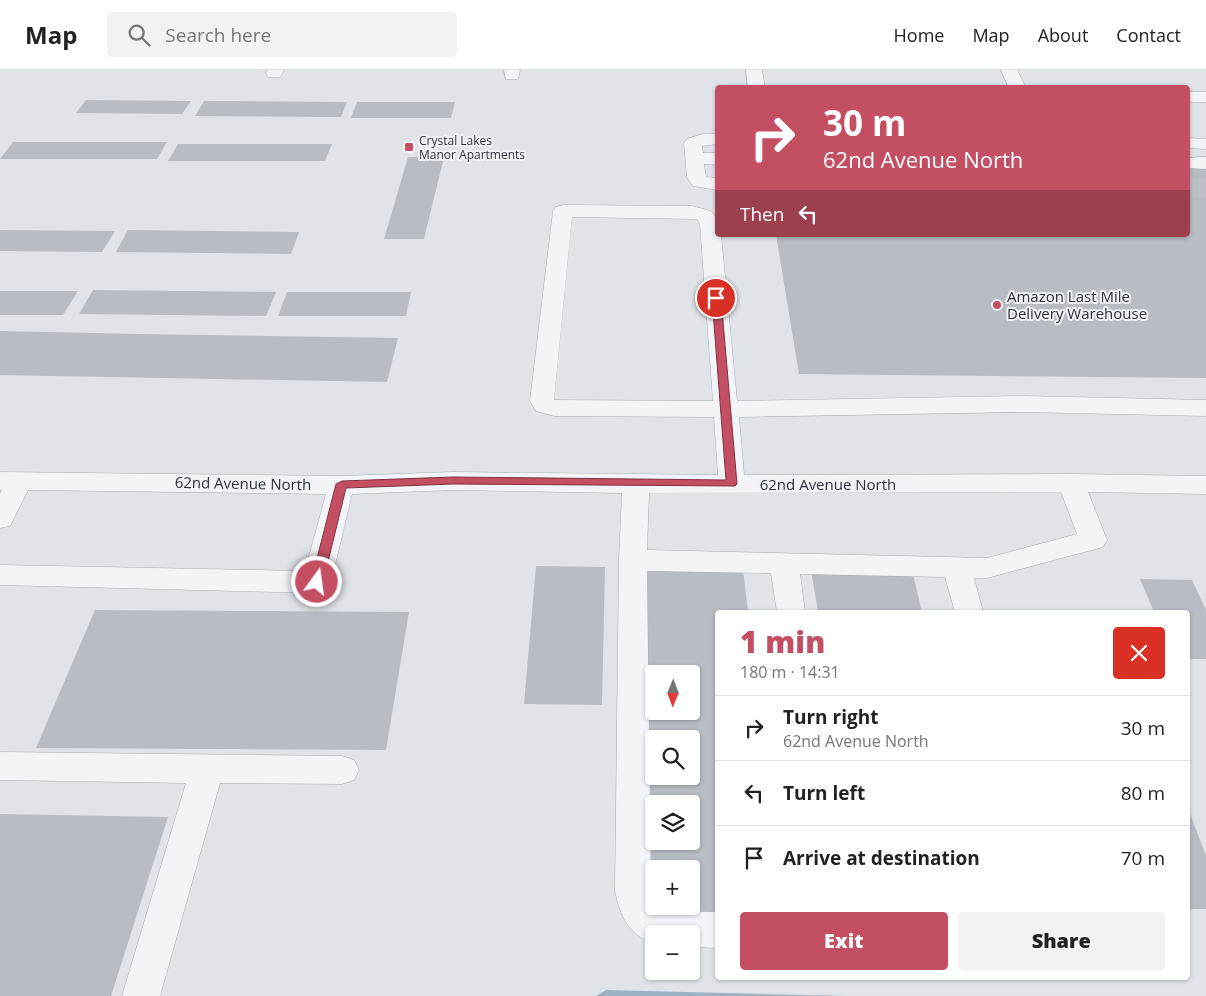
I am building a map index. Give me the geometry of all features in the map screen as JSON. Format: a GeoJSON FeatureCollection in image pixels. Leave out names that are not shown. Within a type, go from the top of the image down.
{"type":"FeatureCollection","features":[{"type":"Feature","properties":{"kind":"street"},"geometry":{"type":"LineString","coordinates":[[754,70],[756,85]]}},
{"type":"Feature","properties":{"kind":"street"},"geometry":{"type":"LineString","coordinates":[[1009,70],[1016,85]]}},
{"type":"Feature","properties":{"kind":"street"},"geometry":{"type":"LineString","coordinates":[[1190,97],[1206,97]]}},
{"type":"Feature","properties":{"kind":"street"},"geometry":{"type":"LineString","coordinates":[[715,139],[703,138],[693,143],[696,177],[700,182],[715,184]]}},
{"type":"Feature","properties":{"kind":"street"},"geometry":{"type":"LineString","coordinates":[[1190,144],[1206,144]]}},
{"type":"Feature","properties":{"kind":"street"},"geometry":{"type":"LineString","coordinates":[[694,158],[715,159]]}},
{"type":"Feature","properties":{"kind":"street"},"geometry":{"type":"LineString","coordinates":[[1190,163],[1206,164]]}},
{"type":"Feature","properties":{"kind":"street"},"geometry":{"type":"LineString","coordinates":[[732,484],[726,409],[710,224],[704,215],[692,212],[563,211],[542,401],[546,406],[554,408],[726,409],[1024,404],[1206,408]]}},
{"type":"Feature","properties":{"kind":"street"},"geometry":{"type":"LineString","coordinates":[[0,519],[10,481]]}},
{"type":"Feature","properties":{"kind":"street","name":"62nd Avenue North"},"geometry":{"type":"LineString","coordinates":[[10,481],[342,484],[453,481],[636,484],[1071,483],[1206,485]]}},
{"type":"Feature","properties":{"kind":"street"},"geometry":{"type":"LineString","coordinates":[[633,560],[987,568],[1093,540],[1071,483]]}},
{"type":"Feature","properties":{"kind":"street"},"geometry":{"type":"LineString","coordinates":[[0,575],[317,582],[342,484]]}},
{"type":"Feature","properties":{"kind":"street"},"geometry":{"type":"LineString","coordinates":[[636,484],[633,560],[633,892],[638,912],[658,928],[715,930]]}},
{"type":"Feature","properties":{"kind":"street"},"geometry":{"type":"LineString","coordinates":[[784,564],[791,610]]}},
{"type":"Feature","properties":{"kind":"street"},"geometry":{"type":"LineString","coordinates":[[957,568],[968,610]]}},
{"type":"Feature","properties":{"kind":"street"},"geometry":{"type":"LineString","coordinates":[[0,766],[342,770]]}},
{"type":"Feature","properties":{"kind":"street"},"geometry":{"type":"LineString","coordinates":[[141,996],[206,769]]}},
{"type":"Feature","properties":{"kind":"water"},"geometry":{"type":"Polygon","coordinates":[[[606,990],[846,996],[596,996],[606,990]]]}},
{"type":"Feature","properties":{"kind":"building"},"geometry":{"type":"Polygon","coordinates":[[[86,100],[191,101],[182,114],[76,113],[86,100]]]}},
{"type":"Feature","properties":{"kind":"building"},"geometry":{"type":"Polygon","coordinates":[[[204,101],[347,102],[341,117],[195,116],[204,101]]]}},
{"type":"Feature","properties":{"kind":"building"},"geometry":{"type":"Polygon","coordinates":[[[357,102],[455,102],[451,118],[351,118],[357,102]]]}},
{"type":"Feature","properties":{"kind":"building"},"geometry":{"type":"Polygon","coordinates":[[[13,142],[167,142],[157,159],[0,159],[13,142]]]}},
{"type":"Feature","properties":{"kind":"building"},"geometry":{"type":"Polygon","coordinates":[[[178,144],[332,144],[325,161],[168,161],[178,144]]]}},
{"type":"Feature","properties":{"kind":"building"},"geometry":{"type":"Polygon","coordinates":[[[408,157],[444,157],[424,239],[384,239],[408,157]]]}},
{"type":"Feature","properties":{"kind":"building","name":"Amazon Last Mile Delivery Warehouse"},"geometry":{"type":"Polygon","coordinates":[[[1190,168],[1206,168],[1206,378],[799,374],[776,237],[1190,237],[1190,168]]]}},
{"type":"Feature","properties":{"kind":"building"},"geometry":{"type":"Polygon","coordinates":[[[0,230],[115,231],[102,252],[0,251],[0,230]]]}},
{"type":"Feature","properties":{"kind":"building"},"geometry":{"type":"Polygon","coordinates":[[[128,230],[299,232],[291,254],[116,252],[128,230]]]}},
{"type":"Feature","properties":{"kind":"building"},"geometry":{"type":"Polygon","coordinates":[[[93,290],[276,292],[266,316],[79,314],[93,290]]]}},
{"type":"Feature","properties":{"kind":"building"},"geometry":{"type":"Polygon","coordinates":[[[0,291],[78,291],[63,315],[0,315],[0,291]]]}},
{"type":"Feature","properties":{"kind":"building"},"geometry":{"type":"Polygon","coordinates":[[[287,292],[411,292],[406,316],[278,316],[287,292]]]}},
{"type":"Feature","properties":{"kind":"building"},"geometry":{"type":"Polygon","coordinates":[[[0,331],[398,338],[387,382],[0,375],[0,331]]]}},
{"type":"Feature","properties":{"kind":"building"},"geometry":{"type":"Polygon","coordinates":[[[536,566],[605,567],[602,705],[524,704],[536,566]]]}},
{"type":"Feature","properties":{"kind":"building"},"geometry":{"type":"Polygon","coordinates":[[[643,568],[743,569],[748,610],[715,610],[715,913],[700,913],[700,860],[651,860],[651,850],[700,850],[700,795],[649,795],[649,785],[700,785],[700,730],[648,730],[647,720],[700,720],[700,665],[646,665],[643,568]]]}},
{"type":"Feature","properties":{"kind":"building"},"geometry":{"type":"Polygon","coordinates":[[[811,570],[912,570],[922,610],[818,610],[811,570]]]}},
{"type":"Feature","properties":{"kind":"building"},"geometry":{"type":"Polygon","coordinates":[[[1140,579],[1192,580],[1206,610],[1206,659],[1190,659],[1190,610],[1153,610],[1140,579]]]}},
{"type":"Feature","properties":{"kind":"building"},"geometry":{"type":"Polygon","coordinates":[[[95,610],[409,612],[386,750],[36,748],[95,610]]]}},
{"type":"Feature","properties":{"kind":"building"},"geometry":{"type":"Polygon","coordinates":[[[1190,813],[1206,856],[1206,909],[1190,909],[1190,813]]]}},
{"type":"Feature","properties":{"kind":"building"},"geometry":{"type":"Polygon","coordinates":[[[0,814],[168,817],[111,996],[0,996],[0,814]]]}},
{"type":"Feature","properties":{"kind":"tunnel"},"geometry":{"type":"LineString","coordinates":[[1190,188],[1206,188]]}},
{"type":"Feature","properties":{"kind":"place","name":"Crystal Lakes Manor Apartments"},"geometry":{"type":"Point","coordinates":[409,147]}},
{"type":"Feature","properties":{"kind":"place","name":"Amazon Last Mile Delivery Warehouse"},"geometry":{"type":"Point","coordinates":[997,305]}},
{"type":"Feature","properties":{"kind":"route"},"geometry":{"type":"LineString","coordinates":[[317,582],[342,484],[453,481],[732,484],[716,298]]}}]}
